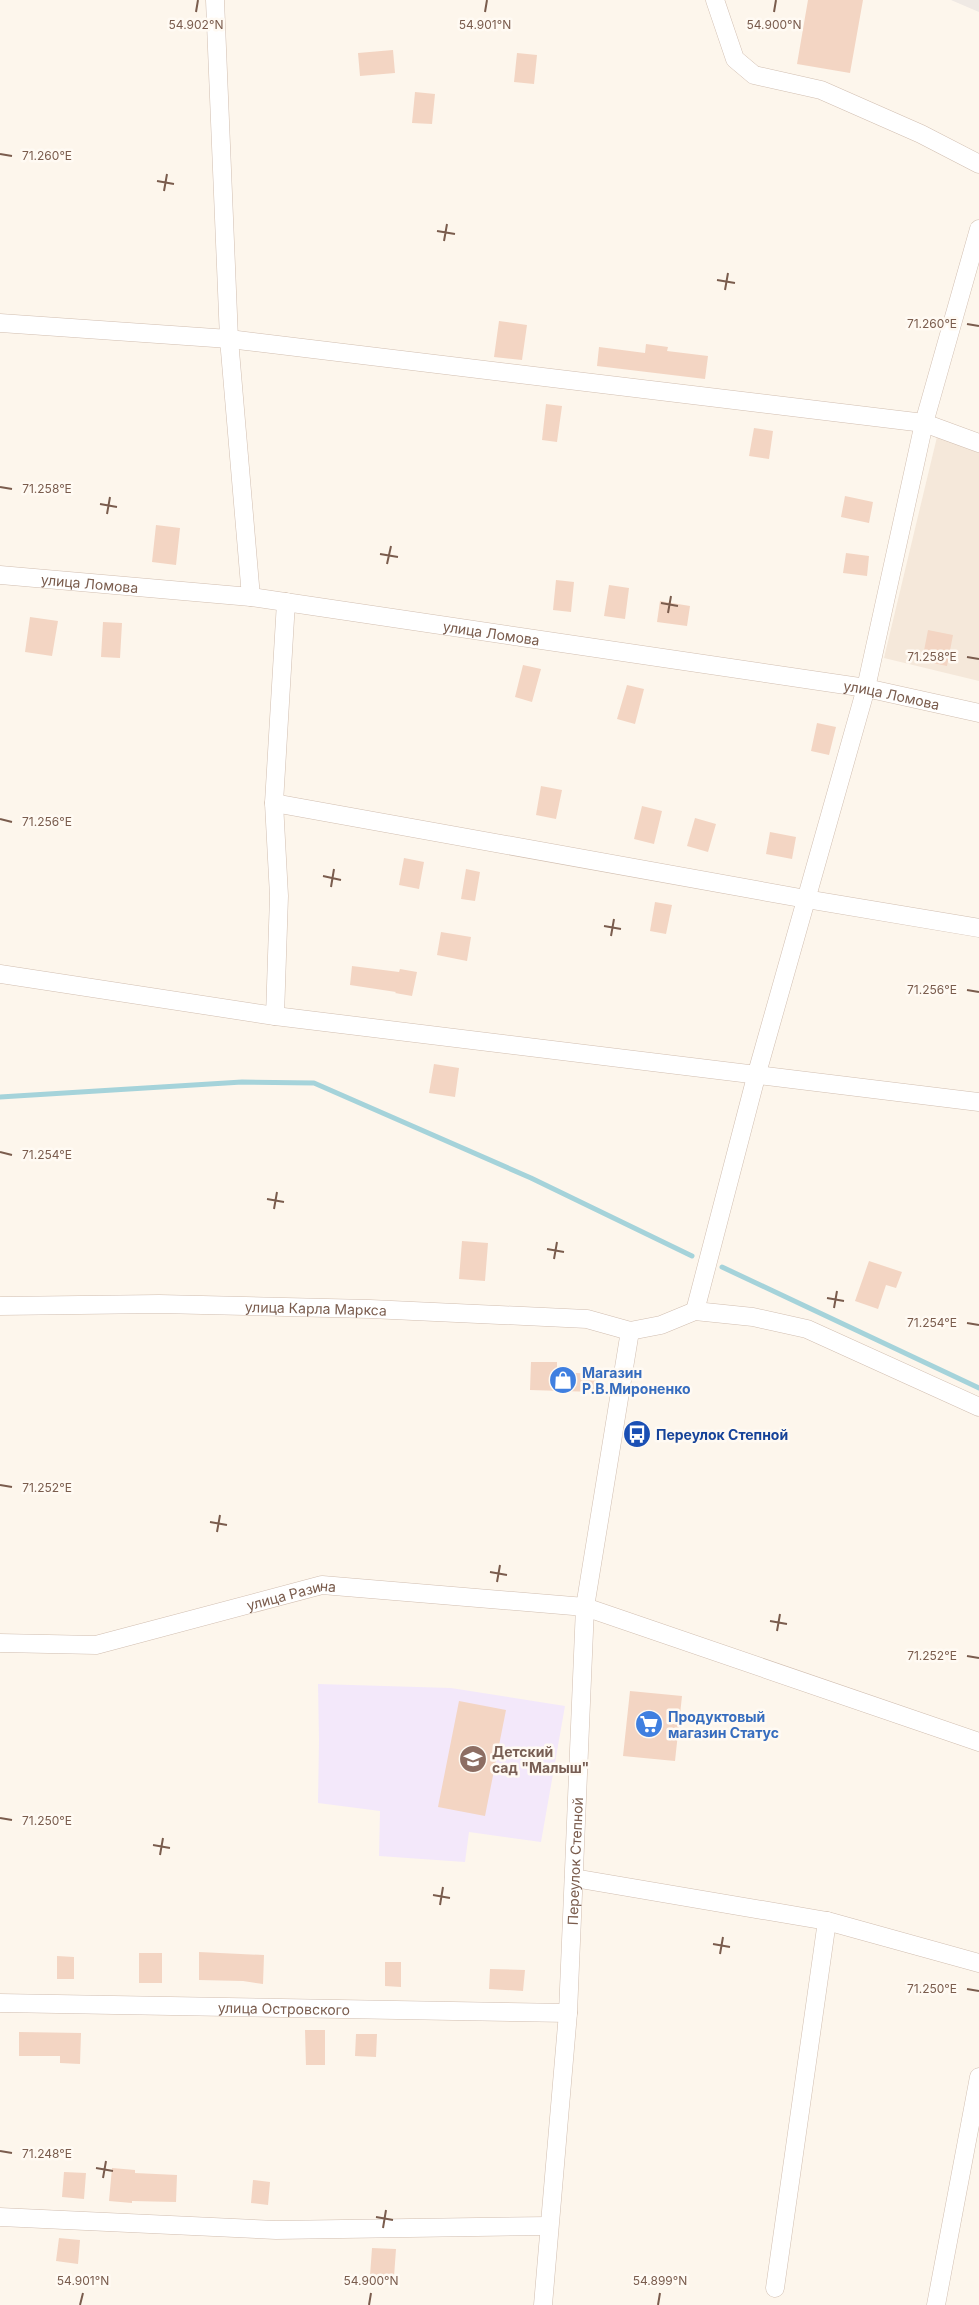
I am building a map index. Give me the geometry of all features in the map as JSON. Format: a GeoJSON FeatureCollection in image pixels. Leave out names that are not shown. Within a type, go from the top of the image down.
{"type":"FeatureCollection","features":[{"type":"Feature","properties":{"kind":"street"},"geometry":{"type":"LineString","coordinates":[[215,0],[229,339],[251,597]]}},
{"type":"Feature","properties":{"kind":"street"},"geometry":{"type":"LineString","coordinates":[[715,0],[735,59],[754,75],[821,90],[921,134],[979,164]]}},
{"type":"Feature","properties":{"kind":"street"},"geometry":{"type":"LineString","coordinates":[[695,1311],[757,1073],[866,688],[924,423],[979,229]]}},
{"type":"Feature","properties":{"kind":"street"},"geometry":{"type":"LineString","coordinates":[[0,323],[229,339],[924,423],[979,443]]}},
{"type":"Feature","properties":{"kind":"street","name":"улица Ломова"},"geometry":{"type":"LineString","coordinates":[[0,575],[251,597],[866,688],[979,712]]}},
{"type":"Feature","properties":{"kind":"street"},"geometry":{"type":"LineString","coordinates":[[275,1016],[279,896],[274,803],[286,602]]}},
{"type":"Feature","properties":{"kind":"street"},"geometry":{"type":"LineString","coordinates":[[274,803],[806,899],[979,928]]}},
{"type":"Feature","properties":{"kind":"street"},"geometry":{"type":"LineString","coordinates":[[0,974],[275,1016],[757,1073],[979,1102]]}},
{"type":"Feature","properties":{"kind":"street","name":"улица Карла Маркса"},"geometry":{"type":"LineString","coordinates":[[0,1306],[159,1304],[370,1309],[587,1319],[630,1331]]}},
{"type":"Feature","properties":{"kind":"street"},"geometry":{"type":"LineString","coordinates":[[630,1331],[661,1325],[695,1311],[753,1317],[807,1328],[979,1408]]}},
{"type":"Feature","properties":{"kind":"street","name":"Переулок Степной"},"geometry":{"type":"LineString","coordinates":[[542,2305],[568,2012],[585,1607],[630,1331]]}},
{"type":"Feature","properties":{"kind":"street","name":"улица Разина"},"geometry":{"type":"LineString","coordinates":[[0,1643],[96,1645],[322,1585],[585,1607],[979,1742]]}},
{"type":"Feature","properties":{"kind":"street"},"geometry":{"type":"LineString","coordinates":[[574,1878],[827,1921],[979,1963]]}},
{"type":"Feature","properties":{"kind":"street"},"geometry":{"type":"LineString","coordinates":[[775,2288],[827,1921]]}},
{"type":"Feature","properties":{"kind":"street","name":"улица Островского"},"geometry":{"type":"LineString","coordinates":[[0,2003],[568,2012]]}},
{"type":"Feature","properties":{"kind":"street"},"geometry":{"type":"LineString","coordinates":[[936,2305],[979,2077]]}},
{"type":"Feature","properties":{"kind":"street"},"geometry":{"type":"LineString","coordinates":[[0,2217],[276,2230],[549,2226]]}},
{"type":"Feature","properties":{"kind":"shaded area"},"geometry":{"type":"Polygon","coordinates":[[[951,0],[979,0],[979,12],[951,0]]]}},
{"type":"Feature","properties":{"kind":"shaded area"},"geometry":{"type":"Polygon","coordinates":[[[937,437],[979,453],[979,681],[884,658],[937,437]]]}},
{"type":"Feature","properties":{"kind":"shaded area"},"geometry":{"type":"Polygon","coordinates":[[[318,1684],[451,1688],[565,1706],[541,1842],[469,1832],[465,1862],[379,1856],[380,1811],[318,1803],[318,1684]]]}},
{"type":"Feature","properties":{"kind":"building"},"geometry":{"type":"Polygon","coordinates":[[[808,0],[863,0],[850,73],[797,64],[808,0]]]}},
{"type":"Feature","properties":{"kind":"building"},"geometry":{"type":"Polygon","coordinates":[[[393,50],[395,73],[360,76],[358,53],[393,50]]]}},
{"type":"Feature","properties":{"kind":"building"},"geometry":{"type":"Polygon","coordinates":[[[517,53],[537,55],[534,84],[514,82],[517,53]]]}},
{"type":"Feature","properties":{"kind":"building"},"geometry":{"type":"Polygon","coordinates":[[[415,92],[435,94],[432,124],[412,123],[415,92]]]}},
{"type":"Feature","properties":{"kind":"building"},"geometry":{"type":"Polygon","coordinates":[[[499,321],[527,325],[522,360],[494,357],[499,321]]]}},
{"type":"Feature","properties":{"kind":"building"},"geometry":{"type":"Polygon","coordinates":[[[646,344],[668,347],[667,351],[708,356],[705,379],[597,366],[599,347],[645,353],[646,344]]]}},
{"type":"Feature","properties":{"kind":"building"},"geometry":{"type":"Polygon","coordinates":[[[546,404],[562,406],[557,442],[542,440],[546,404]]]}},
{"type":"Feature","properties":{"kind":"building"},"geometry":{"type":"Polygon","coordinates":[[[754,428],[773,431],[769,459],[749,456],[754,428]]]}},
{"type":"Feature","properties":{"kind":"building"},"geometry":{"type":"Polygon","coordinates":[[[845,496],[873,502],[869,523],[841,517],[845,496]]]}},
{"type":"Feature","properties":{"kind":"building"},"geometry":{"type":"Polygon","coordinates":[[[156,525],[180,528],[176,565],[152,562],[156,525]]]}},
{"type":"Feature","properties":{"kind":"building"},"geometry":{"type":"Polygon","coordinates":[[[846,553],[869,556],[867,576],[843,573],[846,553]]]}},
{"type":"Feature","properties":{"kind":"building"},"geometry":{"type":"Polygon","coordinates":[[[556,580],[574,582],[571,612],[553,610],[556,580]]]}},
{"type":"Feature","properties":{"kind":"building"},"geometry":{"type":"Polygon","coordinates":[[[609,585],[629,588],[625,619],[604,616],[609,585]]]}},
{"type":"Feature","properties":{"kind":"building"},"geometry":{"type":"Polygon","coordinates":[[[660,601],[690,606],[687,626],[657,622],[660,601]]]}},
{"type":"Feature","properties":{"kind":"building"},"geometry":{"type":"Polygon","coordinates":[[[30,617],[58,621],[52,656],[25,652],[30,617]]]}},
{"type":"Feature","properties":{"kind":"building"},"geometry":{"type":"Polygon","coordinates":[[[103,622],[122,623],[120,658],[101,657],[103,622]]]}},
{"type":"Feature","properties":{"kind":"building"},"geometry":{"type":"Polygon","coordinates":[[[928,630],[953,635],[947,666],[922,661],[928,630]]]}},
{"type":"Feature","properties":{"kind":"building"},"geometry":{"type":"Polygon","coordinates":[[[523,665],[541,669],[532,702],[515,697],[523,665]]]}},
{"type":"Feature","properties":{"kind":"building"},"geometry":{"type":"Polygon","coordinates":[[[627,685],[644,689],[635,724],[617,719],[627,685]]]}},
{"type":"Feature","properties":{"kind":"building"},"geometry":{"type":"Polygon","coordinates":[[[817,723],[836,727],[829,755],[811,751],[817,723]]]}},
{"type":"Feature","properties":{"kind":"building"},"geometry":{"type":"Polygon","coordinates":[[[541,786],[562,790],[556,819],[536,815],[541,786]]]}},
{"type":"Feature","properties":{"kind":"building"},"geometry":{"type":"Polygon","coordinates":[[[642,806],[662,811],[654,844],[634,839],[642,806]]]}},
{"type":"Feature","properties":{"kind":"building"},"geometry":{"type":"Polygon","coordinates":[[[695,818],[716,824],[708,852],[687,846],[695,818]]]}},
{"type":"Feature","properties":{"kind":"building"},"geometry":{"type":"Polygon","coordinates":[[[770,832],[796,837],[792,859],[766,854],[770,832]]]}},
{"type":"Feature","properties":{"kind":"building"},"geometry":{"type":"Polygon","coordinates":[[[404,858],[424,862],[419,889],[399,885],[404,858]]]}},
{"type":"Feature","properties":{"kind":"building"},"geometry":{"type":"Polygon","coordinates":[[[466,869],[480,872],[475,901],[461,899],[466,869]]]}},
{"type":"Feature","properties":{"kind":"building"},"geometry":{"type":"Polygon","coordinates":[[[655,902],[672,905],[666,934],[650,931],[655,902]]]}},
{"type":"Feature","properties":{"kind":"building"},"geometry":{"type":"Polygon","coordinates":[[[441,932],[471,937],[467,961],[437,955],[441,932]]]}},
{"type":"Feature","properties":{"kind":"building"},"geometry":{"type":"Polygon","coordinates":[[[352,966],[399,972],[400,969],[417,972],[412,996],[350,985],[352,966]]]}},
{"type":"Feature","properties":{"kind":"building"},"geometry":{"type":"Polygon","coordinates":[[[434,1064],[459,1068],[455,1097],[429,1093],[434,1064]]]}},
{"type":"Feature","properties":{"kind":"building"},"geometry":{"type":"Polygon","coordinates":[[[462,1241],[488,1243],[485,1281],[459,1279],[462,1241]]]}},
{"type":"Feature","properties":{"kind":"building"},"geometry":{"type":"Polygon","coordinates":[[[869,1261],[902,1272],[896,1288],[886,1285],[878,1309],[855,1301],[869,1261]]]}},
{"type":"Feature","properties":{"kind":"building"},"geometry":{"type":"Polygon","coordinates":[[[531,1362],[557,1362],[557,1372],[596,1374],[595,1392],[530,1390],[531,1362]]]}},
{"type":"Feature","properties":{"kind":"building"},"geometry":{"type":"Polygon","coordinates":[[[630,1691],[682,1696],[675,1761],[623,1756],[630,1691]]]}},
{"type":"Feature","properties":{"kind":"building"},"geometry":{"type":"Polygon","coordinates":[[[459,1701],[506,1710],[485,1816],[438,1807],[459,1701]]]}},
{"type":"Feature","properties":{"kind":"building"},"geometry":{"type":"Polygon","coordinates":[[[199,1952],[264,1955],[263,1984],[243,1981],[199,1980],[199,1952]]]}},
{"type":"Feature","properties":{"kind":"building"},"geometry":{"type":"Polygon","coordinates":[[[139,1953],[162,1953],[162,1983],[139,1983],[139,1953]]]}},
{"type":"Feature","properties":{"kind":"building"},"geometry":{"type":"Polygon","coordinates":[[[57,1956],[74,1957],[74,1979],[57,1979],[57,1956]]]}},
{"type":"Feature","properties":{"kind":"building"},"geometry":{"type":"Polygon","coordinates":[[[385,1962],[401,1962],[401,1987],[385,1986],[385,1962]]]}},
{"type":"Feature","properties":{"kind":"building"},"geometry":{"type":"Polygon","coordinates":[[[490,1969],[525,1970],[523,1991],[489,1989],[490,1969]]]}},
{"type":"Feature","properties":{"kind":"building"},"geometry":{"type":"Polygon","coordinates":[[[305,2030],[325,2030],[325,2065],[306,2065],[305,2030]]]}},
{"type":"Feature","properties":{"kind":"building"},"geometry":{"type":"Polygon","coordinates":[[[19,2032],[81,2033],[80,2064],[60,2063],[60,2056],[19,2056],[19,2032]]]}},
{"type":"Feature","properties":{"kind":"building"},"geometry":{"type":"Polygon","coordinates":[[[356,2034],[377,2034],[376,2057],[355,2056],[356,2034]]]}},
{"type":"Feature","properties":{"kind":"building"},"geometry":{"type":"Polygon","coordinates":[[[112,2168],[135,2170],[135,2173],[177,2175],[176,2202],[132,2201],[132,2203],[109,2201],[112,2168]]]}},
{"type":"Feature","properties":{"kind":"building"},"geometry":{"type":"Polygon","coordinates":[[[64,2172],[86,2173],[84,2199],[62,2197],[64,2172]]]}},
{"type":"Feature","properties":{"kind":"building"},"geometry":{"type":"Polygon","coordinates":[[[253,2180],[270,2182],[268,2205],[251,2203],[253,2180]]]}},
{"type":"Feature","properties":{"kind":"building"},"geometry":{"type":"Polygon","coordinates":[[[59,2238],[80,2240],[78,2264],[56,2261],[59,2238]]]}},
{"type":"Feature","properties":{"kind":"building"},"geometry":{"type":"Polygon","coordinates":[[[372,2248],[396,2249],[394,2277],[370,2276],[372,2248]]]}},
{"type":"Feature","properties":{"kind":"waterway"},"geometry":{"type":"LineString","coordinates":[[0,1097],[242,1082],[314,1083],[531,1178],[692,1256]]}},
{"type":"Feature","properties":{"kind":"waterway"},"geometry":{"type":"LineString","coordinates":[[722,1267],[979,1388]]}},
{"type":"Feature","properties":{"kind":"place","name":"Магазин Р.В.Мироненко"},"geometry":{"type":"Point","coordinates":[563,1380]}},
{"type":"Feature","properties":{"kind":"place","name":"Переулок Степной"},"geometry":{"type":"Point","coordinates":[637,1434]}},
{"type":"Feature","properties":{"kind":"place","name":"Продуктовый магазин Статус"},"geometry":{"type":"Point","coordinates":[649,1724]}},
{"type":"Feature","properties":{"kind":"place","name":"Детский сад \"Малыш\""},"geometry":{"type":"Point","coordinates":[473,1759]}}]}
